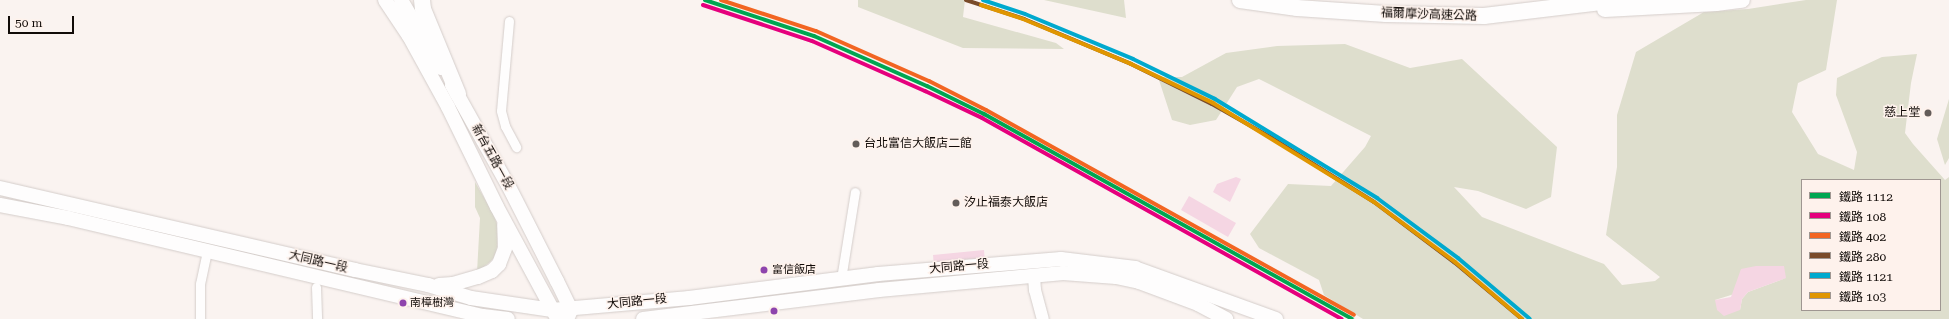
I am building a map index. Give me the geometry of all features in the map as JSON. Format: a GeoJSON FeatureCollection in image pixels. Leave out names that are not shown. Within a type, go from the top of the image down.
{"type":"FeatureCollection","features":[{"type":"Feature","properties":{"kind":"highway"},"geometry":{"type":"LineString","coordinates":[[422,0],[423,9],[458,94]]}},
{"type":"Feature","properties":{"kind":"highway","name":"福爾摩沙高速公路"},"geometry":{"type":"LineString","coordinates":[[1240,0],[1296,8],[1386,14],[1484,16],[1618,0]]}},
{"type":"Feature","properties":{"kind":"highway"},"geometry":{"type":"LineString","coordinates":[[1508,14],[1716,3],[1742,0]]}},
{"type":"Feature","properties":{"kind":"main road","name":"新台五路一段"},"geometry":{"type":"LineString","coordinates":[[386,0],[448,107],[504,221],[555,315]]}},
{"type":"Feature","properties":{"kind":"main road","name":"新台五路一段"},"geometry":{"type":"LineString","coordinates":[[400,0],[458,94],[508,185],[569,314]]}},
{"type":"Feature","properties":{"kind":"main road","name":"大同路一段"},"geometry":{"type":"LineString","coordinates":[[0,188],[334,265],[428,285],[471,298],[555,315],[841,279],[1061,259],[1135,268],[1276,319]]}},
{"type":"Feature","properties":{"kind":"main road"},"geometry":{"type":"LineString","coordinates":[[68,218],[71,204]]}},
{"type":"Feature","properties":{"kind":"main road","name":"大同路一段"},"geometry":{"type":"LineString","coordinates":[[0,205],[68,218],[483,317],[508,319]]}},
{"type":"Feature","properties":{"kind":"main road"},"geometry":{"type":"LineString","coordinates":[[428,285],[453,284],[478,277],[492,271],[499,264],[505,248],[504,221]]}},
{"type":"Feature","properties":{"kind":"main road","name":"大同路一段"},"geometry":{"type":"LineString","coordinates":[[643,319],[878,290],[1063,273],[1116,277],[1139,282],[1198,304],[1226,319]]}},
{"type":"Feature","properties":{"kind":"street"},"geometry":{"type":"LineString","coordinates":[[509,21],[501,112],[505,126],[516,147]]}},
{"type":"Feature","properties":{"kind":"street"},"geometry":{"type":"LineString","coordinates":[[841,279],[855,192]]}},
{"type":"Feature","properties":{"kind":"street"},"geometry":{"type":"LineString","coordinates":[[200,319],[200,284],[207,251]]}},
{"type":"Feature","properties":{"kind":"street"},"geometry":{"type":"LineString","coordinates":[[1031,261],[1035,290],[1043,319]]}},
{"type":"Feature","properties":{"kind":"street"},"geometry":{"type":"LineString","coordinates":[[334,265],[334,281]]}},
{"type":"Feature","properties":{"kind":"street"},"geometry":{"type":"LineString","coordinates":[[316,287],[317,319]]}},
{"type":"Feature","properties":{"kind":"green space"},"geometry":{"type":"Polygon","coordinates":[[[858,0],[965,0],[963,17],[1056,43],[1064,49],[963,48],[858,7],[858,0]]]}},
{"type":"Feature","properties":{"kind":"green space"},"geometry":{"type":"Polygon","coordinates":[[[1044,0],[1124,0],[1126,18],[1044,0]]]}},
{"type":"Feature","properties":{"kind":"green space"},"geometry":{"type":"Polygon","coordinates":[[[1806,0],[1837,0],[1826,70],[1798,83],[1792,112],[1818,154],[1854,170],[1857,152],[1836,95],[1837,78],[1882,57],[1917,54],[1911,83],[1905,133],[1945,180],[1949,177],[1949,319],[1363,319],[1324,295],[1319,280],[1259,248],[1250,234],[1288,184],[1331,186],[1365,147],[1371,136],[1259,79],[1237,87],[1216,120],[1190,125],[1172,120],[1158,77],[1182,77],[1226,53],[1277,46],[1345,44],[1410,68],[1462,59],[1557,147],[1551,197],[1526,209],[1478,191],[1454,187],[1482,217],[1604,264],[1622,285],[1655,281],[1660,277],[1606,235],[1617,167],[1617,115],[1636,52],[1704,12],[1748,9],[1806,0]],[[1786,278],[1715,300],[1740,310],[1742,299],[1748,292],[1786,278]]]}},
{"type":"Feature","properties":{"kind":"green space"},"geometry":{"type":"Polygon","coordinates":[[[1949,99],[1949,158],[1945,165],[1937,139],[1949,99]]]}},
{"type":"Feature","properties":{"kind":"green space"},"geometry":{"type":"Polygon","coordinates":[[[475,182],[494,215],[499,231],[496,255],[490,262],[477,272],[480,218],[475,207],[475,182]]]}},
{"type":"Feature","properties":{"kind":"shaded area"},"geometry":{"type":"Polygon","coordinates":[[[1236,177],[1241,179],[1230,202],[1213,192],[1217,184],[1236,177]]]}},
{"type":"Feature","properties":{"kind":"shaded area"},"geometry":{"type":"Polygon","coordinates":[[[1189,196],[1236,223],[1228,237],[1181,210],[1189,196]]]}},
{"type":"Feature","properties":{"kind":"shaded area"},"geometry":{"type":"Polygon","coordinates":[[[984,250],[985,262],[934,266],[933,255],[984,250]]]}},
{"type":"Feature","properties":{"kind":"shaded area"},"geometry":{"type":"Polygon","coordinates":[[[1756,266],[1784,266],[1786,278],[1748,292],[1742,299],[1740,310],[1724,316],[1717,310],[1715,300],[1731,297],[1741,269],[1756,266]]]}},
{"type":"Feature","properties":{"kind":"rail line","name":"1112"},"geometry":{"type":"LineString","coordinates":[[705,0],[814,36],[927,86],[984,114],[1352,319]]}},
{"type":"Feature","properties":{"kind":"rail line","name":"402"},"geometry":{"type":"LineString","coordinates":[[721,0],[816,31],[929,81],[986,110],[1354,315]]}},
{"type":"Feature","properties":{"kind":"rail line","name":"280"},"geometry":{"type":"LineString","coordinates":[[966,0],[1024,19],[1131,64],[1212,104],[1272,138],[1374,202],[1454,262],[1522,319]]}},
{"type":"Feature","properties":{"kind":"rail line","name":"1121"},"geometry":{"type":"LineString","coordinates":[[983,0],[1025,14],[1133,59],[1215,99],[1377,198],[1458,258],[1530,319]]}},
{"type":"Feature","properties":{"kind":"rail line","name":"108"},"geometry":{"type":"LineString","coordinates":[[703,5],[812,41],[982,118],[1342,319]]}},
{"type":"Feature","properties":{"kind":"rail line","name":"103"},"geometry":{"type":"LineString","coordinates":[[981,5],[1023,19],[1131,64],[1213,103],[1374,202],[1455,262],[1522,319]]}},
{"type":"Feature","properties":{"kind":"place","name":"慈上堂"},"geometry":{"type":"Point","coordinates":[1928,113]}},
{"type":"Feature","properties":{"kind":"place","name":"台北富信大飯店二館"},"geometry":{"type":"Point","coordinates":[856,144]}},
{"type":"Feature","properties":{"kind":"place","name":"汐止福泰大飯店"},"geometry":{"type":"Point","coordinates":[956,203]}},
{"type":"Feature","properties":{"kind":"place","name":"富信飯店"},"geometry":{"type":"Point","coordinates":[764,270]}},
{"type":"Feature","properties":{"kind":"place","name":"南樟樹灣"},"geometry":{"type":"Point","coordinates":[403,303]}}]}
